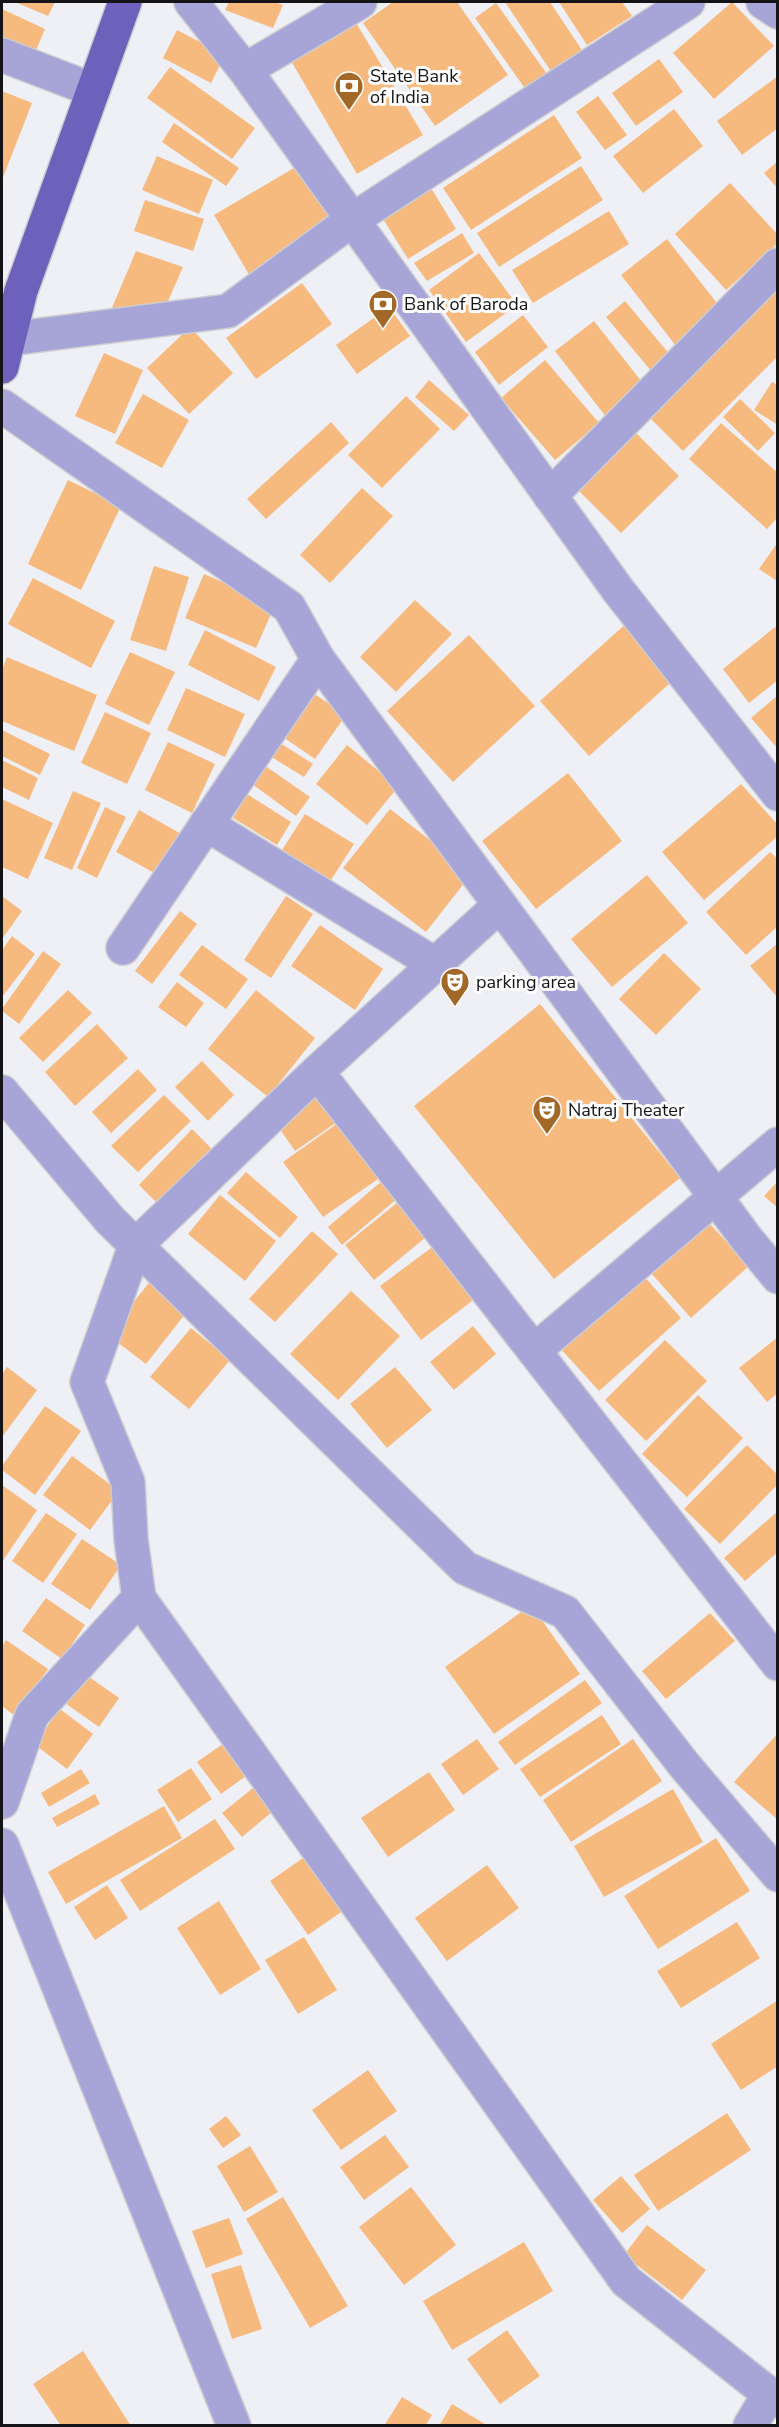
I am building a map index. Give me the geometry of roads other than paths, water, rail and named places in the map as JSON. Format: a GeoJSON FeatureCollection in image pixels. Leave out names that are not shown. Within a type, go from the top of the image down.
{"type":"FeatureCollection","features":[{"type":"Feature","properties":{"kind":"main road"},"geometry":{"type":"LineString","coordinates":[[5,353],[21,291],[125,2]]}},
{"type":"Feature","properties":{"kind":"street"},"geometry":{"type":"LineString","coordinates":[[191,2],[245,70],[618,590],[777,794]]}},
{"type":"Feature","properties":{"kind":"street"},"geometry":{"type":"LineString","coordinates":[[245,70],[360,2]]}},
{"type":"Feature","properties":{"kind":"street"},"geometry":{"type":"LineString","coordinates":[[5,353],[228,310],[352,220],[688,2]]}},
{"type":"Feature","properties":{"kind":"street"},"geometry":{"type":"LineString","coordinates":[[762,2],[777,12]]}},
{"type":"Feature","properties":{"kind":"street"},"geometry":{"type":"LineString","coordinates":[[2,55],[93,90]]}},
{"type":"Feature","properties":{"kind":"street"},"geometry":{"type":"LineString","coordinates":[[550,496],[777,265]]}},
{"type":"Feature","properties":{"kind":"street"},"geometry":{"type":"LineString","coordinates":[[2,406],[289,607],[318,659],[777,1277]]}},
{"type":"Feature","properties":{"kind":"street"},"geometry":{"type":"LineString","coordinates":[[123,948],[318,659]]}},
{"type":"Feature","properties":{"kind":"street"},"geometry":{"type":"LineString","coordinates":[[207,824],[435,964]]}},
{"type":"Feature","properties":{"kind":"street"},"geometry":{"type":"LineString","coordinates":[[501,905],[317,1072],[135,1246],[87,1382],[128,1482],[131,1539],[139,1598],[627,2281],[773,2398],[750,2426]]}},
{"type":"Feature","properties":{"kind":"street"},"geometry":{"type":"LineString","coordinates":[[317,1072],[777,1664]]}},
{"type":"Feature","properties":{"kind":"street"},"geometry":{"type":"LineString","coordinates":[[2,1092],[110,1220],[135,1246],[465,1568],[565,1612],[685,1766],[777,1875]]}},
{"type":"Feature","properties":{"kind":"street"},"geometry":{"type":"LineString","coordinates":[[534,1351],[777,1144]]}},
{"type":"Feature","properties":{"kind":"street"},"geometry":{"type":"LineString","coordinates":[[2,1802],[32,1715],[139,1598]]}},
{"type":"Feature","properties":{"kind":"street"},"geometry":{"type":"LineString","coordinates":[[2,1845],[234,2426]]}},
{"type":"Feature","properties":{"kind":"place","name":"State Bank of India"},"geometry":{"type":"Point","coordinates":[349,112]}},
{"type":"Feature","properties":{"kind":"place","name":"Bank of Baroda"},"geometry":{"type":"Point","coordinates":[383,330]}},
{"type":"Feature","properties":{"kind":"place","name":"parking area"},"geometry":{"type":"Point","coordinates":[455,1008]}},
{"type":"Feature","properties":{"kind":"place","name":"Natraj Theater"},"geometry":{"type":"Point","coordinates":[547,1136]}}]}
